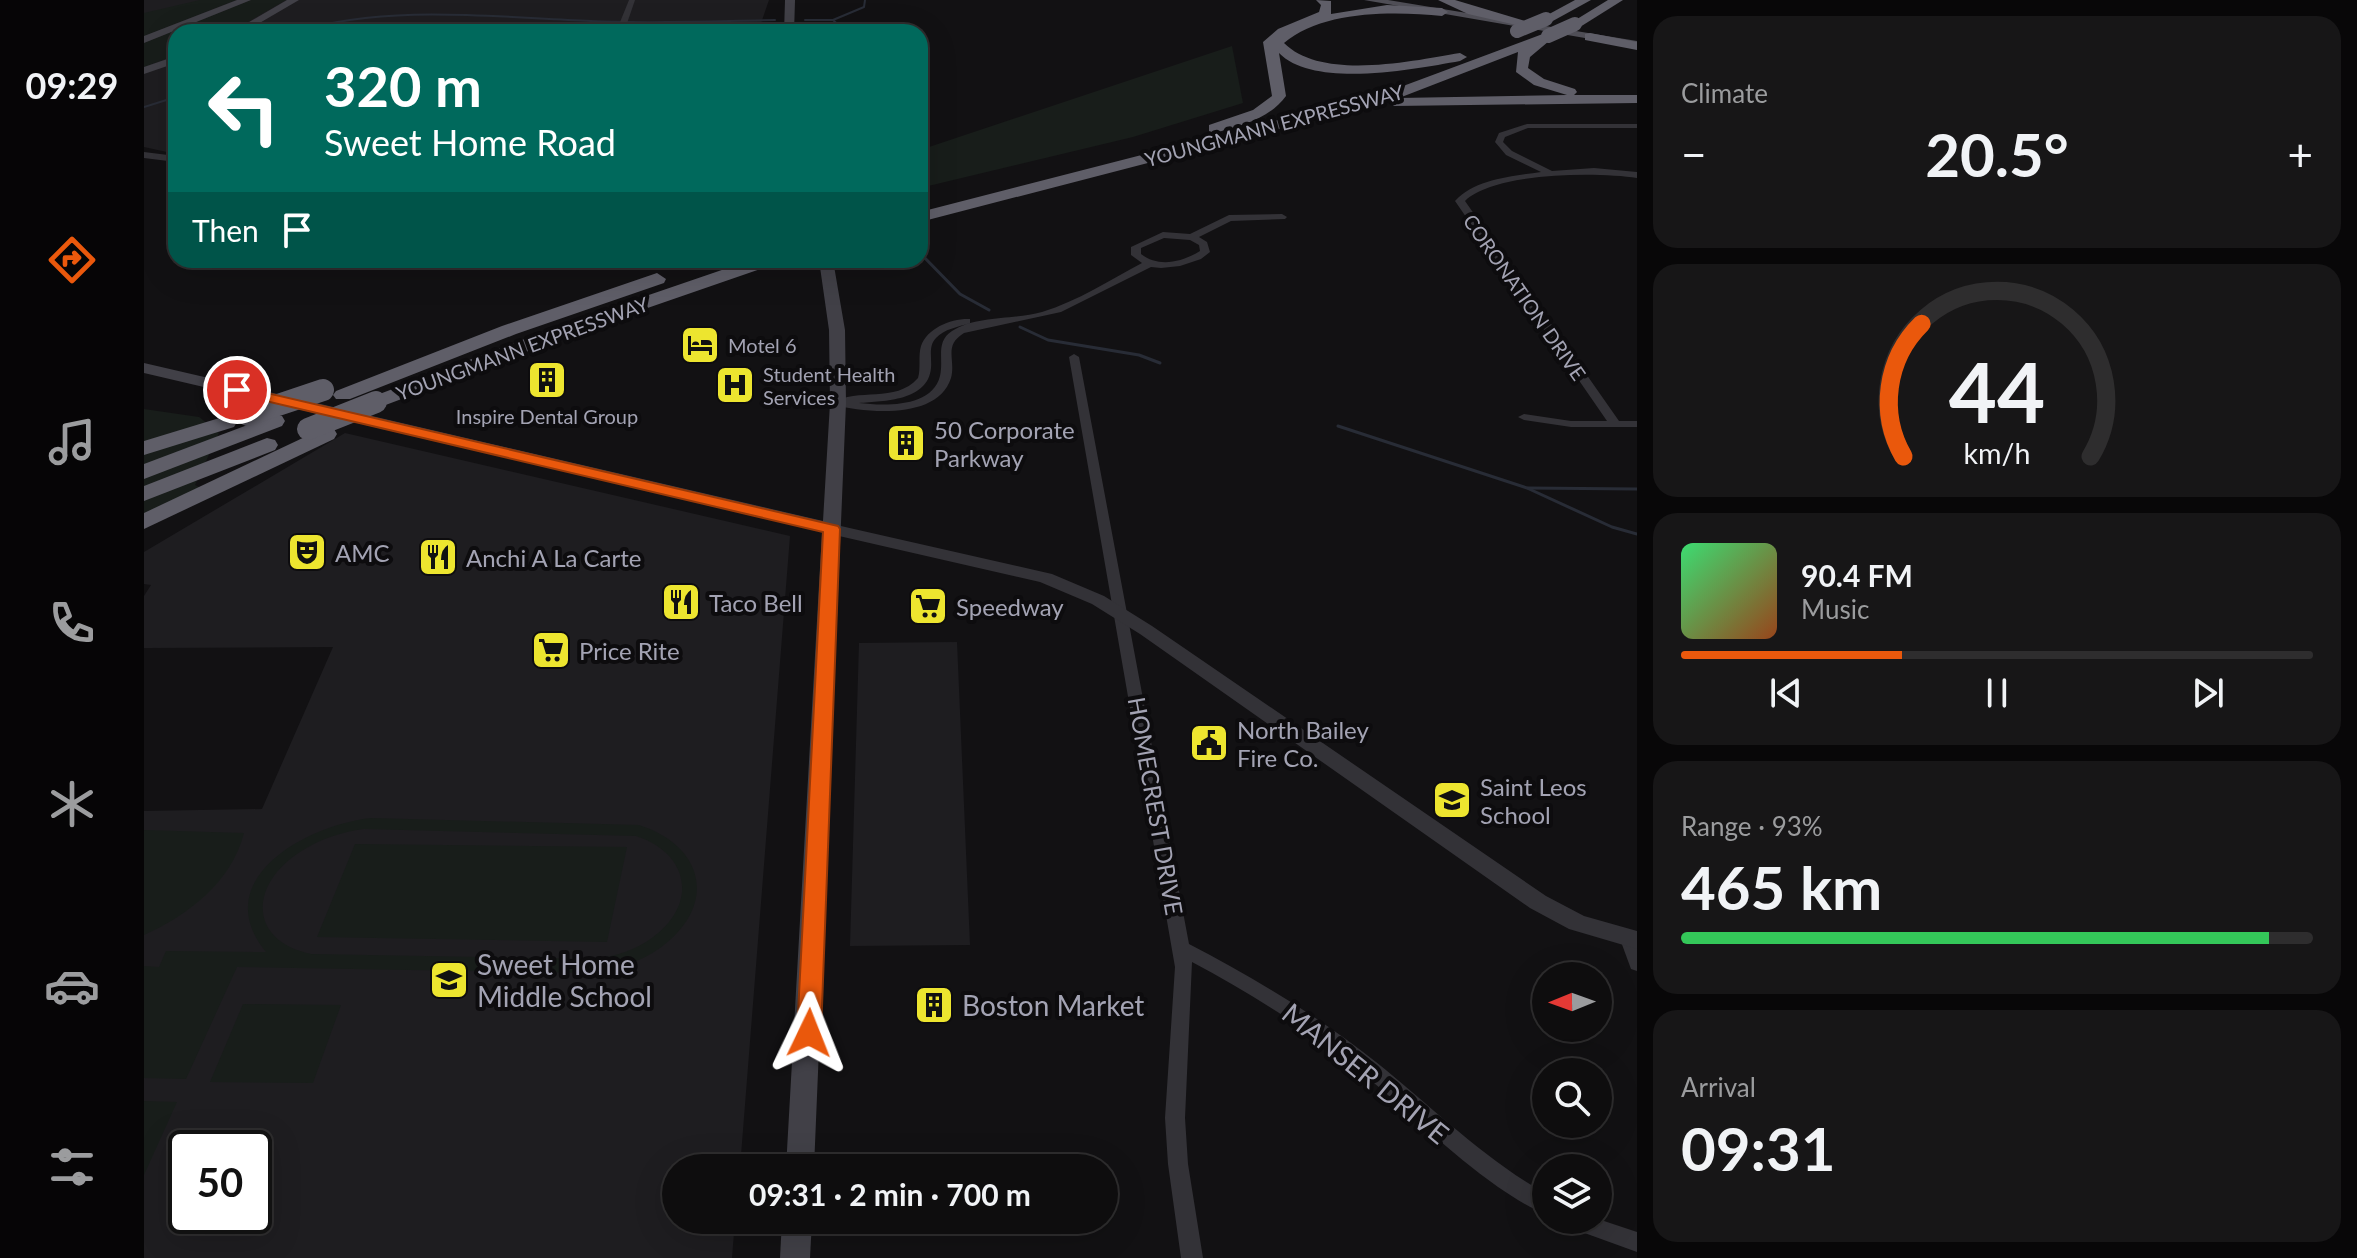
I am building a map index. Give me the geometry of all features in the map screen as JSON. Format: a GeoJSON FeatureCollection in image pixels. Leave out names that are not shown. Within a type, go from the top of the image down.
{"type":"FeatureCollection","features":[{"type":"Feature","properties":{"kind":"highway"},"geometry":{"type":"LineString","coordinates":[[1196,135],[1264,110],[1274,103],[1279,96],[1270,42],[1283,32],[1325,14],[1327,4],[1322,0]]}},
{"type":"Feature","properties":{"kind":"highway","name":"YOUNGMANN EXPRESSWAY"},"geometry":{"type":"LineString","coordinates":[[928,200],[1196,135],[1353,92],[1460,57],[1585,0]]}},
{"type":"Feature","properties":{"kind":"highway","name":"YOUNGMANN EXPRESSWAY"},"geometry":{"type":"LineString","coordinates":[[928,215],[1392,95],[1548,36],[1616,2]]}},
{"type":"Feature","properties":{"kind":"highway"},"geometry":{"type":"LineString","coordinates":[[1460,57],[1400,68],[1345,69],[1301,60],[1281,50],[1277,44],[1286,35],[1352,10],[1443,6],[1472,11],[1523,28]]}},
{"type":"Feature","properties":{"kind":"highway"},"geometry":{"type":"LineString","coordinates":[[1548,36],[1520,60],[1521,69],[1531,78],[1577,94],[1637,98]]}},
{"type":"Feature","properties":{"kind":"highway"},"geometry":{"type":"LineString","coordinates":[[1590,37],[1637,44]]}},
{"type":"Feature","properties":{"kind":"highway"},"geometry":{"type":"LineString","coordinates":[[1312,118],[1402,102],[1637,98]]}},
{"type":"Feature","properties":{"kind":"highway","name":"YOUNGMANN EXPRESSWAY"},"geometry":{"type":"LineString","coordinates":[[144,472],[274,421],[333,392],[693,268]]}},
{"type":"Feature","properties":{"kind":"highway","name":"YOUNGMANN EXPRESSWAY"},"geometry":{"type":"LineString","coordinates":[[317,431],[461,369],[746,268]]}},
{"type":"Feature","properties":{"kind":"highway"},"geometry":{"type":"LineString","coordinates":[[144,448],[333,392]]}},
{"type":"Feature","properties":{"kind":"highway"},"geometry":{"type":"LineString","coordinates":[[144,494],[317,431]]}},
{"type":"Feature","properties":{"kind":"highway"},"geometry":{"type":"LineString","coordinates":[[144,522],[317,431]]}},
{"type":"Feature","properties":{"kind":"main road"},"geometry":{"type":"LineString","coordinates":[[185,24],[246,0]]}},
{"type":"Feature","properties":{"kind":"main road"},"geometry":{"type":"LineString","coordinates":[[251,24],[294,0]]}},
{"type":"Feature","properties":{"kind":"main road"},"geometry":{"type":"LineString","coordinates":[[789,24],[790,0]]}},
{"type":"Feature","properties":{"kind":"main road"},"geometry":{"type":"LineString","coordinates":[[1369,0],[1443,6],[1590,37]]}},
{"type":"Feature","properties":{"kind":"main road"},"geometry":{"type":"LineString","coordinates":[[1386,0],[1523,28],[1637,44]]}},
{"type":"Feature","properties":{"kind":"main road"},"geometry":{"type":"LineString","coordinates":[[144,40],[168,31]]}},
{"type":"Feature","properties":{"kind":"main road"},"geometry":{"type":"LineString","coordinates":[[144,72],[168,62]]}},
{"type":"Feature","properties":{"kind":"main road"},"geometry":{"type":"LineString","coordinates":[[801,1154],[838,403],[837,330],[827,268]]}},
{"type":"Feature","properties":{"kind":"main road"},"geometry":{"type":"LineString","coordinates":[[144,368],[832,529]]}},
{"type":"Feature","properties":{"kind":"main road"},"geometry":{"type":"LineString","coordinates":[[795,1258],[796,1234]]}},
{"type":"Feature","properties":{"kind":"street"},"geometry":{"type":"LineString","coordinates":[[623,24],[632,0]]}},
{"type":"Feature","properties":{"kind":"street"},"geometry":{"type":"LineString","coordinates":[[1552,174],[1504,149],[1499,142],[1502,135],[1527,126],[1637,126]]}},
{"type":"Feature","properties":{"kind":"street"},"geometry":{"type":"LineString","coordinates":[[144,155],[168,158]]}},
{"type":"Feature","properties":{"kind":"street","name":"CORONATION DRIVE"},"geometry":{"type":"LineString","coordinates":[[1616,425],[1461,206],[1461,196],[1471,189],[1552,174],[1593,170],[1637,175]]}},
{"type":"Feature","properties":{"kind":"street"},"geometry":{"type":"LineString","coordinates":[[1196,238],[1238,222],[1284,219]]}},
{"type":"Feature","properties":{"kind":"street"},"geometry":{"type":"LineString","coordinates":[[838,403],[897,395],[916,387],[923,380],[926,343],[933,333],[956,323],[1058,310],[1146,262],[1187,262],[1205,252],[1204,244],[1196,238],[1172,234],[1157,237],[1136,247],[1136,255],[1146,262]]}},
{"type":"Feature","properties":{"kind":"street"},"geometry":{"type":"LineString","coordinates":[[838,403],[876,410],[902,407],[927,398],[941,387],[945,379],[945,346],[950,338],[961,331],[995,320]]}},
{"type":"Feature","properties":{"kind":"street","name":"HOMECREST DRIVE"},"geometry":{"type":"LineString","coordinates":[[1074,357],[1181,948],[1185,983],[1175,1118],[1178,1164],[1192,1258]]}},
{"type":"Feature","properties":{"kind":"street"},"geometry":{"type":"LineString","coordinates":[[1524,417],[1571,424],[1637,424]]}},
{"type":"Feature","properties":{"kind":"street"},"geometry":{"type":"LineString","coordinates":[[832,529],[1036,575],[1077,590],[1122,614],[1538,902],[1577,923],[1633,940],[1637,964]]}},
{"type":"Feature","properties":{"kind":"street","name":"MANSER DRIVE"},"geometry":{"type":"LineString","coordinates":[[1181,948],[1320,1030],[1399,1093],[1455,1144],[1532,1196]]}},
{"type":"Feature","properties":{"kind":"street"},"geometry":{"type":"LineString","coordinates":[[1612,1233],[1637,1242]]}},
{"type":"Feature","properties":{"kind":"shaded area"},"geometry":{"type":"Polygon","coordinates":[[[144,0],[769,0],[761,24],[168,24],[168,152],[144,147],[144,0]]]}},
{"type":"Feature","properties":{"kind":"shaded area"},"geometry":{"type":"Polygon","coordinates":[[[200,0],[236,0],[168,24],[144,36],[144,13],[200,0]]]}},
{"type":"Feature","properties":{"kind":"shaded area"},"geometry":{"type":"Polygon","coordinates":[[[251,0],[286,0],[244,24],[191,24],[251,0]]]}},
{"type":"Feature","properties":{"kind":"shaded area"},"geometry":{"type":"Polygon","coordinates":[[[168,33],[168,58],[144,67],[144,43],[168,33]]]}},
{"type":"Feature","properties":{"kind":"shaded area"},"geometry":{"type":"Polygon","coordinates":[[[1232,46],[1243,103],[1133,137],[928,186],[928,147],[1232,46]]]}},
{"type":"Feature","properties":{"kind":"shaded area"},"geometry":{"type":"Polygon","coordinates":[[[144,409],[199,417],[219,433],[195,485],[208,491],[144,522],[144,409]]]}},
{"type":"Feature","properties":{"kind":"shaded area"},"geometry":{"type":"Polygon","coordinates":[[[345,433],[790,536],[741,1154],[662,1154],[662,1234],[734,1234],[732,1258],[144,1258],[144,811],[262,809],[333,647],[144,648],[144,596],[151,585],[144,584],[144,552],[345,433]]]}},
{"type":"Feature","properties":{"kind":"shaded area"},"geometry":{"type":"Polygon","coordinates":[[[957,642],[970,945],[850,946],[859,643],[957,642]]]}},
{"type":"Feature","properties":{"kind":"shaded area"},"geometry":{"type":"Polygon","coordinates":[[[371,818],[639,825],[678,847],[690,862],[696,879],[696,896],[690,914],[678,932],[660,948],[626,965],[590,973],[237,967],[186,1079],[144,1078],[144,966],[159,967],[166,951],[266,952],[251,926],[248,902],[256,880],[272,861],[294,844],[345,823],[371,818]],[[355,830],[315,843],[283,865],[265,895],[263,910],[266,924],[275,937],[290,947],[311,954],[603,958],[632,949],[652,938],[667,925],[682,895],[682,881],[677,867],[667,854],[636,836],[355,830]]]}},
{"type":"Feature","properties":{"kind":"shaded area"},"geometry":{"type":"Polygon","coordinates":[[[144,830],[244,833],[229,867],[206,895],[176,918],[144,935],[144,830]]]}},
{"type":"Feature","properties":{"kind":"shaded area"},"geometry":{"type":"Polygon","coordinates":[[[355,844],[627,847],[607,942],[317,937],[355,844]]]}},
{"type":"Feature","properties":{"kind":"shaded area"},"geometry":{"type":"Polygon","coordinates":[[[243,1004],[341,1005],[313,1083],[210,1082],[243,1004]]]}},
{"type":"Feature","properties":{"kind":"shaded area"},"geometry":{"type":"Polygon","coordinates":[[[144,1101],[177,1102],[144,1175],[144,1101]]]}},
{"type":"Feature","properties":{"kind":"waterway"},"geometry":{"type":"LineString","coordinates":[[833,20],[864,7],[865,0]]}},
{"type":"Feature","properties":{"kind":"waterway"},"geometry":{"type":"LineString","coordinates":[[326,24],[367,18],[441,14],[637,22],[775,20]]}},
{"type":"Feature","properties":{"kind":"waterway"},"geometry":{"type":"LineString","coordinates":[[805,20],[833,20]]}},
{"type":"Feature","properties":{"kind":"waterway"},"geometry":{"type":"LineString","coordinates":[[833,20],[837,24]]}},
{"type":"Feature","properties":{"kind":"waterway"},"geometry":{"type":"LineString","coordinates":[[144,107],[168,100]]}},
{"type":"Feature","properties":{"kind":"waterway"},"geometry":{"type":"LineString","coordinates":[[928,261],[960,294],[989,310]]}},
{"type":"Feature","properties":{"kind":"waterway"},"geometry":{"type":"LineString","coordinates":[[1020,327],[1048,340],[1139,355],[1160,363]]}},
{"type":"Feature","properties":{"kind":"waterway"},"geometry":{"type":"LineString","coordinates":[[1338,426],[1527,488],[1612,527],[1637,534]]}},
{"type":"Feature","properties":{"kind":"waterway"},"geometry":{"type":"LineString","coordinates":[[1528,488],[1637,489]]}},
{"type":"Feature","properties":{"kind":"place","name":"Motel 6"},"geometry":{"type":"Point","coordinates":[700,345]}},
{"type":"Feature","properties":{"kind":"place","name":"Inspire Dental Group"},"geometry":{"type":"Point","coordinates":[547,380]}},
{"type":"Feature","properties":{"kind":"place","name":"Student Health Services"},"geometry":{"type":"Point","coordinates":[735,385]}},
{"type":"Feature","properties":{"kind":"place","name":"50 Corporate Parkway"},"geometry":{"type":"Point","coordinates":[906,443]}},
{"type":"Feature","properties":{"kind":"place","name":"AMC"},"geometry":{"type":"Point","coordinates":[307,552]}},
{"type":"Feature","properties":{"kind":"place","name":"Anchi A La Carte"},"geometry":{"type":"Point","coordinates":[438,557]}},
{"type":"Feature","properties":{"kind":"place","name":"Taco Bell"},"geometry":{"type":"Point","coordinates":[681,602]}},
{"type":"Feature","properties":{"kind":"place","name":"Speedway"},"geometry":{"type":"Point","coordinates":[928,606]}},
{"type":"Feature","properties":{"kind":"place","name":"Price Rite"},"geometry":{"type":"Point","coordinates":[551,650]}},
{"type":"Feature","properties":{"kind":"place","name":"North Bailey Fire Co."},"geometry":{"type":"Point","coordinates":[1209,743]}},
{"type":"Feature","properties":{"kind":"place","name":"Saint Leos School"},"geometry":{"type":"Point","coordinates":[1452,800]}},
{"type":"Feature","properties":{"kind":"place","name":"Sweet Home Middle School"},"geometry":{"type":"Point","coordinates":[449,980]}},
{"type":"Feature","properties":{"kind":"place","name":"Boston Market"},"geometry":{"type":"Point","coordinates":[934,1005]}},
{"type":"Feature","properties":{"kind":"route"},"geometry":{"type":"LineString","coordinates":[[237,390],[832,529],[809,1033]]}}]}
